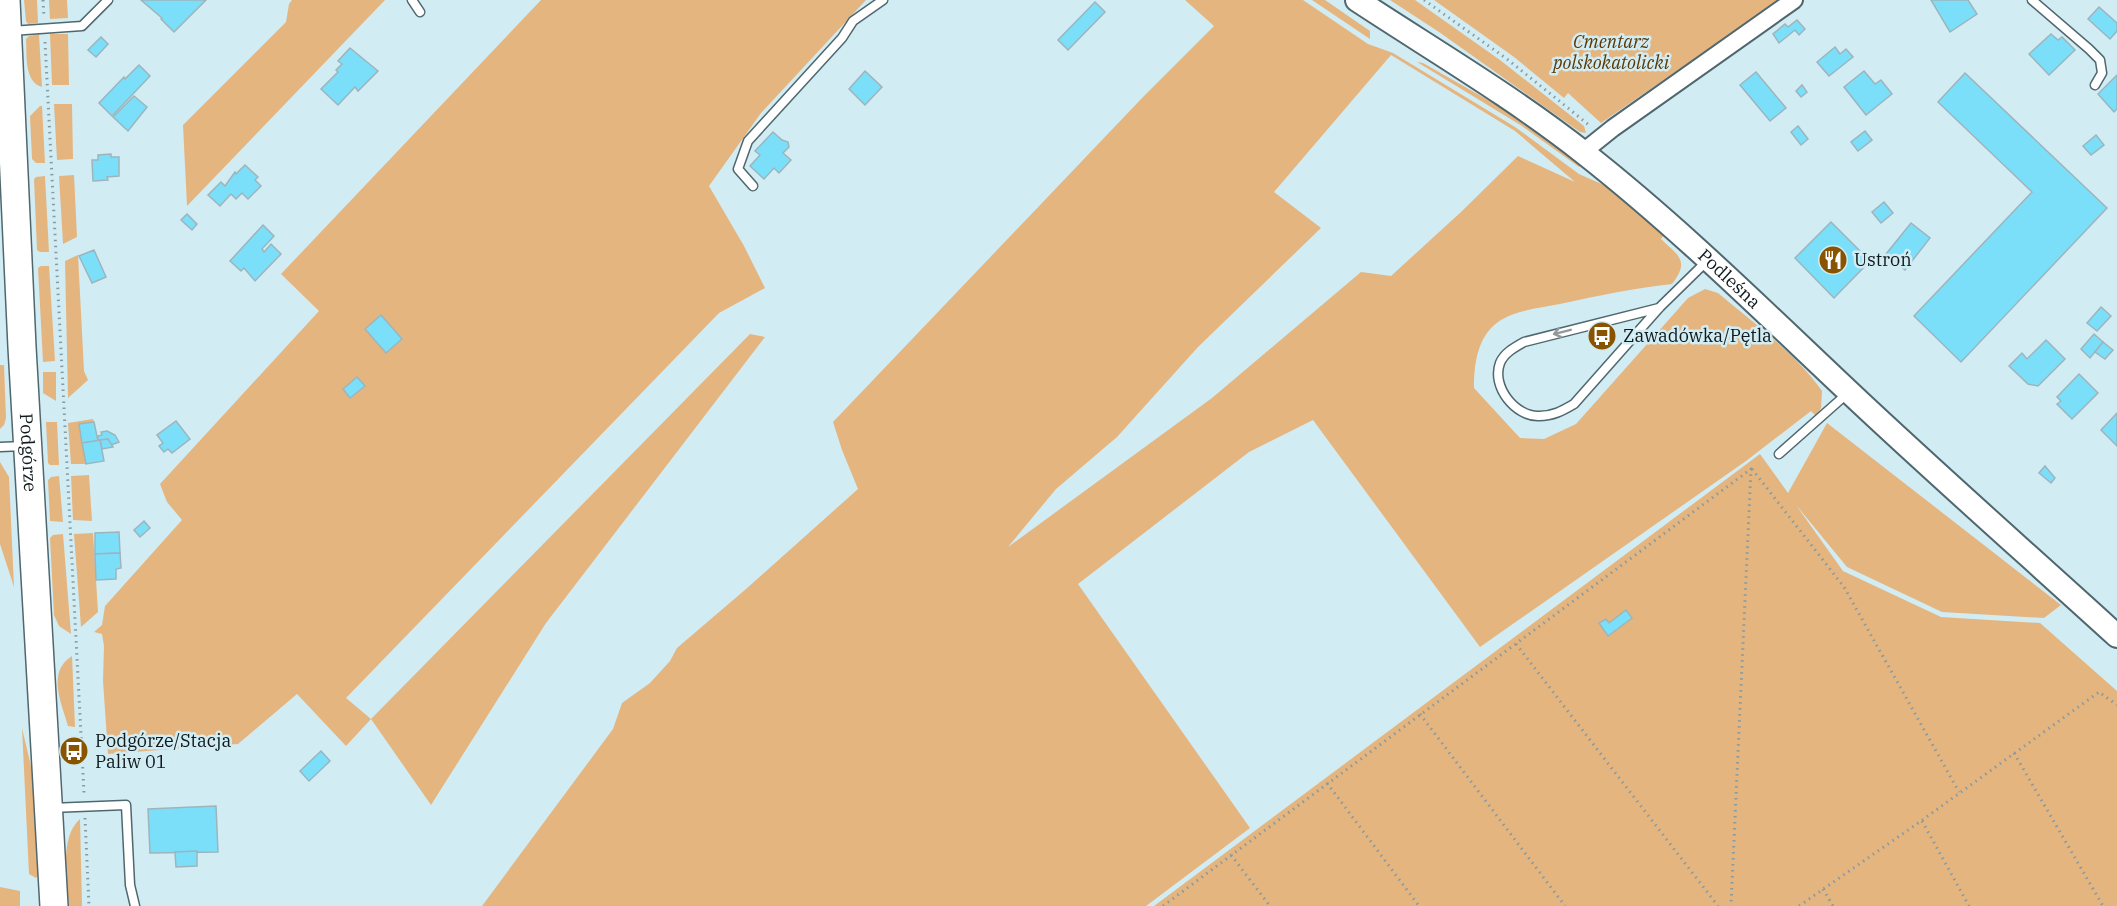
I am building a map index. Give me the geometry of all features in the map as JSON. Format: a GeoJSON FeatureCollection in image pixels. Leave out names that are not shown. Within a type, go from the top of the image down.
{"type":"FeatureCollection","features":[{"type":"Feature","properties":{"kind":"highway","name":"Podgórze"},"geometry":{"type":"LineString","coordinates":[[6,0],[27,446],[54,906]]}},
{"type":"Feature","properties":{"kind":"main road","name":"Podleśna"},"geometry":{"type":"LineString","coordinates":[[1357,0],[1514,102],[1583,152],[1708,260],[2117,636]]}},
{"type":"Feature","properties":{"kind":"street"},"geometry":{"type":"LineString","coordinates":[[1583,152],[1613,128],[1794,0]]}},
{"type":"Feature","properties":{"kind":"lane"},"geometry":{"type":"LineString","coordinates":[[7,31],[82,26],[108,0]]}},
{"type":"Feature","properties":{"kind":"lane"},"geometry":{"type":"LineString","coordinates":[[412,0],[420,12]]}},
{"type":"Feature","properties":{"kind":"lane"},"geometry":{"type":"LineString","coordinates":[[753,186],[738,169],[748,141],[842,38],[853,21],[883,0]]}},
{"type":"Feature","properties":{"kind":"lane"},"geometry":{"type":"LineString","coordinates":[[2032,0],[2100,60],[2102,73],[2095,85]]}},
{"type":"Feature","properties":{"kind":"lane"},"geometry":{"type":"LineString","coordinates":[[1659,308],[1524,342],[1510,350],[1500,363],[1498,377],[1503,391],[1513,405],[1525,414],[1539,416],[1557,414],[1574,404],[1659,308],[1708,260]]}},
{"type":"Feature","properties":{"kind":"lane"},"geometry":{"type":"LineString","coordinates":[[1779,454],[1849,392]]}},
{"type":"Feature","properties":{"kind":"lane"},"geometry":{"type":"LineString","coordinates":[[0,447],[27,446]]}},
{"type":"Feature","properties":{"kind":"lane"},"geometry":{"type":"LineString","coordinates":[[48,808],[126,806],[130,885],[135,906]]}},
{"type":"Feature","properties":{"kind":"path"},"geometry":{"type":"LineString","coordinates":[[43,0],[85,807],[88,906]]}},
{"type":"Feature","properties":{"kind":"path"},"geometry":{"type":"LineString","coordinates":[[1424,0],[1507,59],[1594,130]]}},
{"type":"Feature","properties":{"kind":"path"},"geometry":{"type":"LineString","coordinates":[[1162,906],[1751,468]]}},
{"type":"Feature","properties":{"kind":"path"},"geometry":{"type":"LineString","coordinates":[[1751,468],[1844,586],[1959,792]]}},
{"type":"Feature","properties":{"kind":"path"},"geometry":{"type":"LineString","coordinates":[[1731,906],[1751,468]]}},
{"type":"Feature","properties":{"kind":"path"},"geometry":{"type":"LineString","coordinates":[[1515,643],[1718,906]]}},
{"type":"Feature","properties":{"kind":"path"},"geometry":{"type":"LineString","coordinates":[[1799,906],[1922,821],[2099,692],[2117,705]]}},
{"type":"Feature","properties":{"kind":"path"},"geometry":{"type":"LineString","coordinates":[[1420,714],[1565,906]]}},
{"type":"Feature","properties":{"kind":"path"},"geometry":{"type":"LineString","coordinates":[[2014,753],[2103,906]]}},
{"type":"Feature","properties":{"kind":"path"},"geometry":{"type":"LineString","coordinates":[[1327,783],[1419,906]]}},
{"type":"Feature","properties":{"kind":"path"},"geometry":{"type":"LineString","coordinates":[[1922,821],[1970,906]]}},
{"type":"Feature","properties":{"kind":"path"},"geometry":{"type":"LineString","coordinates":[[1231,855],[1270,906]]}},
{"type":"Feature","properties":{"kind":"path"},"geometry":{"type":"LineString","coordinates":[[1823,889],[1833,906]]}},
{"type":"Feature","properties":{"kind":"green space"},"geometry":{"type":"Polygon","coordinates":[[[24,0],[37,0],[38,23],[28,24],[26,21],[24,0]]]}},
{"type":"Feature","properties":{"kind":"green space"},"geometry":{"type":"Polygon","coordinates":[[[49,0],[67,0],[68,18],[50,19],[49,0]]]}},
{"type":"Feature","properties":{"kind":"green space"},"geometry":{"type":"Polygon","coordinates":[[[292,0],[385,0],[187,206],[183,125],[286,22],[289,4],[292,0]]]}},
{"type":"Feature","properties":{"kind":"green space"},"geometry":{"type":"Polygon","coordinates":[[[541,0],[866,0],[761,113],[709,186],[744,246],[765,288],[719,313],[346,698],[371,719],[346,746],[297,694],[238,744],[108,754],[103,681],[104,646],[102,634],[94,632],[102,625],[105,606],[182,520],[167,502],[160,484],[319,311],[281,274],[541,0]]]}},
{"type":"Feature","properties":{"kind":"green space"},"geometry":{"type":"Polygon","coordinates":[[[1185,0],[1303,0],[1368,44],[1393,53],[1515,127],[1579,174],[1615,190],[1664,235],[1661,239],[1677,255],[1681,264],[1672,284],[1520,312],[1498,322],[1485,335],[1476,361],[1474,388],[1520,438],[1544,439],[1576,424],[1688,298],[1705,289],[1718,293],[1760,327],[1811,377],[1822,391],[1821,408],[1816,416],[1811,411],[1746,461],[1480,647],[1313,420],[1249,452],[1078,584],[1250,828],[1146,906],[482,906],[613,729],[622,703],[650,683],[670,661],[677,648],[858,489],[833,422],[1143,97],[1214,26],[1185,0]],[[1391,55],[1274,192],[1321,228],[1198,347],[1117,437],[1056,489],[1008,547],[1212,398],[1361,272],[1391,276],[1518,156],[1575,182],[1515,131],[1391,55]]]}},
{"type":"Feature","properties":{"kind":"green space"},"geometry":{"type":"Polygon","coordinates":[[[1312,0],[1325,0],[1370,31],[1370,39],[1312,0]]]}},
{"type":"Feature","properties":{"kind":"green space"},"geometry":{"type":"Polygon","coordinates":[[[1390,0],[1415,0],[1500,60],[1584,126],[1586,133],[1580,132],[1390,0]]]}},
{"type":"Feature","properties":{"kind":"green space","name":"Cmentarz polskokatolicki"},"geometry":{"type":"Polygon","coordinates":[[[1434,0],[1780,0],[1601,123],[1568,93],[1564,98],[1514,57],[1434,0]]]}},
{"type":"Feature","properties":{"kind":"green space"},"geometry":{"type":"Polygon","coordinates":[[[39,34],[42,87],[32,80],[27,60],[26,39],[39,34]]]}},
{"type":"Feature","properties":{"kind":"green space"},"geometry":{"type":"Polygon","coordinates":[[[50,34],[68,34],[69,85],[52,85],[50,34]]]}},
{"type":"Feature","properties":{"kind":"green space"},"geometry":{"type":"Polygon","coordinates":[[[1417,62],[1423,63],[1502,108],[1579,162],[1580,166],[1522,126],[1417,62]]]}},
{"type":"Feature","properties":{"kind":"green space"},"geometry":{"type":"Polygon","coordinates":[[[54,104],[72,104],[73,159],[57,160],[54,104]]]}},
{"type":"Feature","properties":{"kind":"green space"},"geometry":{"type":"Polygon","coordinates":[[[42,106],[45,163],[36,163],[32,159],[30,116],[42,106]]]}},
{"type":"Feature","properties":{"kind":"green space"},"geometry":{"type":"Polygon","coordinates":[[[74,175],[77,237],[63,244],[59,176],[74,175]]]}},
{"type":"Feature","properties":{"kind":"green space"},"geometry":{"type":"Polygon","coordinates":[[[45,176],[49,252],[40,252],[37,250],[34,179],[45,176]]]}},
{"type":"Feature","properties":{"kind":"green space"},"geometry":{"type":"Polygon","coordinates":[[[78,255],[84,371],[88,380],[68,398],[65,261],[78,255]]]}},
{"type":"Feature","properties":{"kind":"green space"},"geometry":{"type":"Polygon","coordinates":[[[49,266],[55,361],[43,362],[38,268],[49,266]]]}},
{"type":"Feature","properties":{"kind":"green space"},"geometry":{"type":"Polygon","coordinates":[[[750,334],[765,337],[546,623],[431,805],[371,719],[750,334]]]}},
{"type":"Feature","properties":{"kind":"green space"},"geometry":{"type":"Polygon","coordinates":[[[0,365],[4,365],[6,418],[0,429],[0,365]]]}},
{"type":"Feature","properties":{"kind":"green space"},"geometry":{"type":"Polygon","coordinates":[[[43,372],[56,372],[56,401],[43,393],[43,372]]]}},
{"type":"Feature","properties":{"kind":"green space"},"geometry":{"type":"Polygon","coordinates":[[[93,419],[94,422],[79,425],[86,464],[71,464],[68,423],[93,419]]]}},
{"type":"Feature","properties":{"kind":"green space"},"geometry":{"type":"Polygon","coordinates":[[[46,422],[57,422],[59,465],[48,463],[46,422]]]}},
{"type":"Feature","properties":{"kind":"green space"},"geometry":{"type":"Polygon","coordinates":[[[1827,423],[2061,605],[2044,618],[1942,612],[1847,567],[1796,505],[1843,571],[1941,617],[2040,623],[2117,691],[2117,906],[1154,906],[1760,454],[1788,493],[1827,423]]]}},
{"type":"Feature","properties":{"kind":"green space"},"geometry":{"type":"Polygon","coordinates":[[[0,462],[9,477],[14,587],[0,544],[0,462]]]}},
{"type":"Feature","properties":{"kind":"green space"},"geometry":{"type":"Polygon","coordinates":[[[89,475],[92,521],[73,520],[71,476],[89,475]]]}},
{"type":"Feature","properties":{"kind":"green space"},"geometry":{"type":"Polygon","coordinates":[[[59,476],[63,522],[50,521],[48,480],[59,476]]]}},
{"type":"Feature","properties":{"kind":"green space"},"geometry":{"type":"Polygon","coordinates":[[[93,533],[98,612],[81,627],[74,534],[93,533]]]}},
{"type":"Feature","properties":{"kind":"green space"},"geometry":{"type":"Polygon","coordinates":[[[63,534],[71,634],[59,626],[54,615],[50,538],[53,535],[63,534]]]}},
{"type":"Feature","properties":{"kind":"green space"},"geometry":{"type":"Polygon","coordinates":[[[72,656],[75,727],[68,726],[58,689],[60,671],[64,663],[72,656]]]}},
{"type":"Feature","properties":{"kind":"green space"},"geometry":{"type":"Polygon","coordinates":[[[22,728],[34,779],[38,876],[36,878],[29,874],[22,728]]]}},
{"type":"Feature","properties":{"kind":"green space"},"geometry":{"type":"Polygon","coordinates":[[[80,819],[82,906],[69,906],[66,872],[67,848],[73,827],[80,819]]]}},
{"type":"Feature","properties":{"kind":"green space"},"geometry":{"type":"Polygon","coordinates":[[[0,887],[20,891],[20,906],[0,906],[0,887]]]}},
{"type":"Feature","properties":{"kind":"building"},"geometry":{"type":"Polygon","coordinates":[[[141,0],[206,0],[174,32],[141,0]]]}},
{"type":"Feature","properties":{"kind":"building"},"geometry":{"type":"Polygon","coordinates":[[[1931,0],[1968,0],[1977,14],[1950,32],[1931,0]]]}},
{"type":"Feature","properties":{"kind":"building"},"geometry":{"type":"Polygon","coordinates":[[[1095,2],[1105,12],[1068,50],[1058,40],[1095,2]]]}},
{"type":"Feature","properties":{"kind":"building"},"geometry":{"type":"Polygon","coordinates":[[[2099,7],[2117,23],[2117,31],[2110,39],[2088,19],[2099,7]]]}},
{"type":"Feature","properties":{"kind":"building"},"geometry":{"type":"Polygon","coordinates":[[[1797,20],[1805,29],[1799,35],[1795,30],[1779,43],[1773,34],[1785,24],[1788,27],[1797,20]]]}},
{"type":"Feature","properties":{"kind":"building"},"geometry":{"type":"Polygon","coordinates":[[[2051,34],[2058,40],[2062,37],[2075,50],[2049,75],[2029,54],[2051,34]]]}},
{"type":"Feature","properties":{"kind":"building"},"geometry":{"type":"Polygon","coordinates":[[[101,37],[108,44],[96,57],[88,50],[101,37]]]}},
{"type":"Feature","properties":{"kind":"building"},"geometry":{"type":"Polygon","coordinates":[[[1835,47],[1840,54],[1846,49],[1853,57],[1829,76],[1817,62],[1835,47]]]}},
{"type":"Feature","properties":{"kind":"building"},"geometry":{"type":"Polygon","coordinates":[[[350,48],[378,71],[358,91],[355,87],[338,105],[321,89],[338,72],[336,70],[342,64],[338,61],[350,48]]]}},
{"type":"Feature","properties":{"kind":"building"},"geometry":{"type":"Polygon","coordinates":[[[139,65],[150,76],[112,116],[99,103],[139,65]]]}},
{"type":"Feature","properties":{"kind":"building"},"geometry":{"type":"Polygon","coordinates":[[[865,71],[882,87],[865,105],[849,89],[865,71]]]}},
{"type":"Feature","properties":{"kind":"building"},"geometry":{"type":"Polygon","coordinates":[[[1864,71],[1875,84],[1881,80],[1892,94],[1866,115],[1844,87],[1864,71]]]}},
{"type":"Feature","properties":{"kind":"building"},"geometry":{"type":"Polygon","coordinates":[[[1756,72],[1786,108],[1770,121],[1740,85],[1756,72]]]}},
{"type":"Feature","properties":{"kind":"building"},"geometry":{"type":"Polygon","coordinates":[[[1965,73],[2107,208],[1961,362],[1914,316],[2032,192],[1938,102],[1965,73]]]}},
{"type":"Feature","properties":{"kind":"building"},"geometry":{"type":"Polygon","coordinates":[[[2117,75],[2117,109],[2114,112],[2098,94],[2117,75]]]}},
{"type":"Feature","properties":{"kind":"building"},"geometry":{"type":"Polygon","coordinates":[[[1802,85],[1807,92],[1801,97],[1796,91],[1802,85]]]}},
{"type":"Feature","properties":{"kind":"building"},"geometry":{"type":"Polygon","coordinates":[[[134,96],[147,107],[128,131],[113,117],[134,96]]]}},
{"type":"Feature","properties":{"kind":"building"},"geometry":{"type":"Polygon","coordinates":[[[1798,126],[1808,139],[1801,145],[1791,132],[1798,126]]]}},
{"type":"Feature","properties":{"kind":"building"},"geometry":{"type":"Polygon","coordinates":[[[1865,131],[1872,140],[1858,151],[1851,142],[1865,131]]]}},
{"type":"Feature","properties":{"kind":"building"},"geometry":{"type":"Polygon","coordinates":[[[773,132],[788,142],[789,147],[783,153],[791,160],[779,173],[774,168],[764,179],[750,166],[760,155],[755,151],[773,132]]]}},
{"type":"Feature","properties":{"kind":"building"},"geometry":{"type":"Polygon","coordinates":[[[2096,135],[2104,145],[2091,155],[2083,146],[2096,135]]]}},
{"type":"Feature","properties":{"kind":"building"},"geometry":{"type":"Polygon","coordinates":[[[111,154],[111,157],[119,157],[119,176],[107,177],[108,180],[93,181],[92,160],[98,160],[98,155],[111,154]]]}},
{"type":"Feature","properties":{"kind":"building"},"geometry":{"type":"Polygon","coordinates":[[[245,165],[258,177],[255,180],[261,186],[248,199],[242,193],[236,199],[231,194],[220,206],[208,195],[221,182],[225,186],[235,172],[236,174],[245,165]]]}},
{"type":"Feature","properties":{"kind":"building"},"geometry":{"type":"Polygon","coordinates":[[[1884,202],[1893,213],[1881,223],[1872,212],[1884,202]]]}},
{"type":"Feature","properties":{"kind":"building"},"geometry":{"type":"Polygon","coordinates":[[[187,214],[197,224],[192,230],[181,220],[187,214]]]}},
{"type":"Feature","properties":{"kind":"building","name":"Ustroń"},"geometry":{"type":"Polygon","coordinates":[[[1831,222],[1870,261],[1834,298],[1795,258],[1831,222]]]}},
{"type":"Feature","properties":{"kind":"building"},"geometry":{"type":"Polygon","coordinates":[[[1911,223],[1930,238],[1905,270],[1886,254],[1911,223]]]}},
{"type":"Feature","properties":{"kind":"building"},"geometry":{"type":"Polygon","coordinates":[[[263,225],[274,236],[262,249],[264,252],[271,244],[281,254],[255,281],[244,268],[241,271],[230,261],[263,225]]]}},
{"type":"Feature","properties":{"kind":"building"},"geometry":{"type":"Polygon","coordinates":[[[94,250],[106,277],[92,283],[79,256],[94,250]]]}},
{"type":"Feature","properties":{"kind":"building"},"geometry":{"type":"Polygon","coordinates":[[[2101,307],[2111,316],[2097,331],[2087,323],[2101,307]]]}},
{"type":"Feature","properties":{"kind":"building"},"geometry":{"type":"Polygon","coordinates":[[[381,315],[402,339],[386,353],[365,329],[381,315]]]}},
{"type":"Feature","properties":{"kind":"building"},"geometry":{"type":"Polygon","coordinates":[[[2094,334],[2103,342],[2090,358],[2081,349],[2094,334]]]}},
{"type":"Feature","properties":{"kind":"building"},"geometry":{"type":"Polygon","coordinates":[[[2046,340],[2065,359],[2038,386],[2028,384],[2009,366],[2022,353],[2027,359],[2046,340]]]}},
{"type":"Feature","properties":{"kind":"building"},"geometry":{"type":"Polygon","coordinates":[[[2103,342],[2113,350],[2105,359],[2095,352],[2103,342]]]}},
{"type":"Feature","properties":{"kind":"building"},"geometry":{"type":"Polygon","coordinates":[[[2079,374],[2098,393],[2072,419],[2057,404],[2061,401],[2057,397],[2079,374]]]}},
{"type":"Feature","properties":{"kind":"building"},"geometry":{"type":"Polygon","coordinates":[[[357,377],[365,386],[350,398],[343,389],[357,377]]]}},
{"type":"Feature","properties":{"kind":"building"},"geometry":{"type":"Polygon","coordinates":[[[2117,413],[2117,446],[2101,430],[2117,413]]]}},
{"type":"Feature","properties":{"kind":"building"},"geometry":{"type":"Polygon","coordinates":[[[176,421],[190,439],[172,453],[168,449],[164,452],[159,446],[163,443],[157,435],[176,421]]]}},
{"type":"Feature","properties":{"kind":"building"},"geometry":{"type":"Polygon","coordinates":[[[94,422],[98,441],[82,443],[79,424],[94,422]]]}},
{"type":"Feature","properties":{"kind":"building"},"geometry":{"type":"Polygon","coordinates":[[[107,431],[115,435],[119,442],[111,445],[108,439],[98,441],[98,436],[102,435],[101,432],[107,431]]]}},
{"type":"Feature","properties":{"kind":"building"},"geometry":{"type":"Polygon","coordinates":[[[108,439],[113,447],[102,449],[100,440],[108,439]]]}},
{"type":"Feature","properties":{"kind":"building"},"geometry":{"type":"Polygon","coordinates":[[[100,440],[104,461],[86,464],[82,443],[100,440]]]}},
{"type":"Feature","properties":{"kind":"building"},"geometry":{"type":"Polygon","coordinates":[[[2045,466],[2055,478],[2051,483],[2039,473],[2045,466]]]}},
{"type":"Feature","properties":{"kind":"building"},"geometry":{"type":"Polygon","coordinates":[[[144,521],[150,528],[140,537],[134,530],[144,521]]]}},
{"type":"Feature","properties":{"kind":"building"},"geometry":{"type":"Polygon","coordinates":[[[119,532],[120,553],[95,554],[95,533],[119,532]]]}},
{"type":"Feature","properties":{"kind":"building"},"geometry":{"type":"Polygon","coordinates":[[[120,553],[121,568],[116,569],[116,579],[96,580],[95,554],[120,553]]]}},
{"type":"Feature","properties":{"kind":"building"},"geometry":{"type":"Polygon","coordinates":[[[1626,610],[1632,618],[1608,636],[1599,623],[1606,619],[1609,623],[1626,610]]]}},
{"type":"Feature","properties":{"kind":"building"},"geometry":{"type":"Polygon","coordinates":[[[321,751],[330,761],[309,781],[300,771],[321,751]]]}},
{"type":"Feature","properties":{"kind":"building"},"geometry":{"type":"Polygon","coordinates":[[[216,806],[218,852],[150,853],[148,809],[216,806]]]}},
{"type":"Feature","properties":{"kind":"building"},"geometry":{"type":"Polygon","coordinates":[[[197,851],[197,866],[176,867],[175,852],[197,851]]]}},
{"type":"Feature","properties":{"kind":"place","name":"Ustroń"},"geometry":{"type":"Point","coordinates":[1833,260]}},
{"type":"Feature","properties":{"kind":"place","name":"Zawadówka/Pętla"},"geometry":{"type":"Point","coordinates":[1602,336]}},
{"type":"Feature","properties":{"kind":"place","name":"Podgórze/Stacja Paliw 01"},"geometry":{"type":"Point","coordinates":[74,751]}}]}
